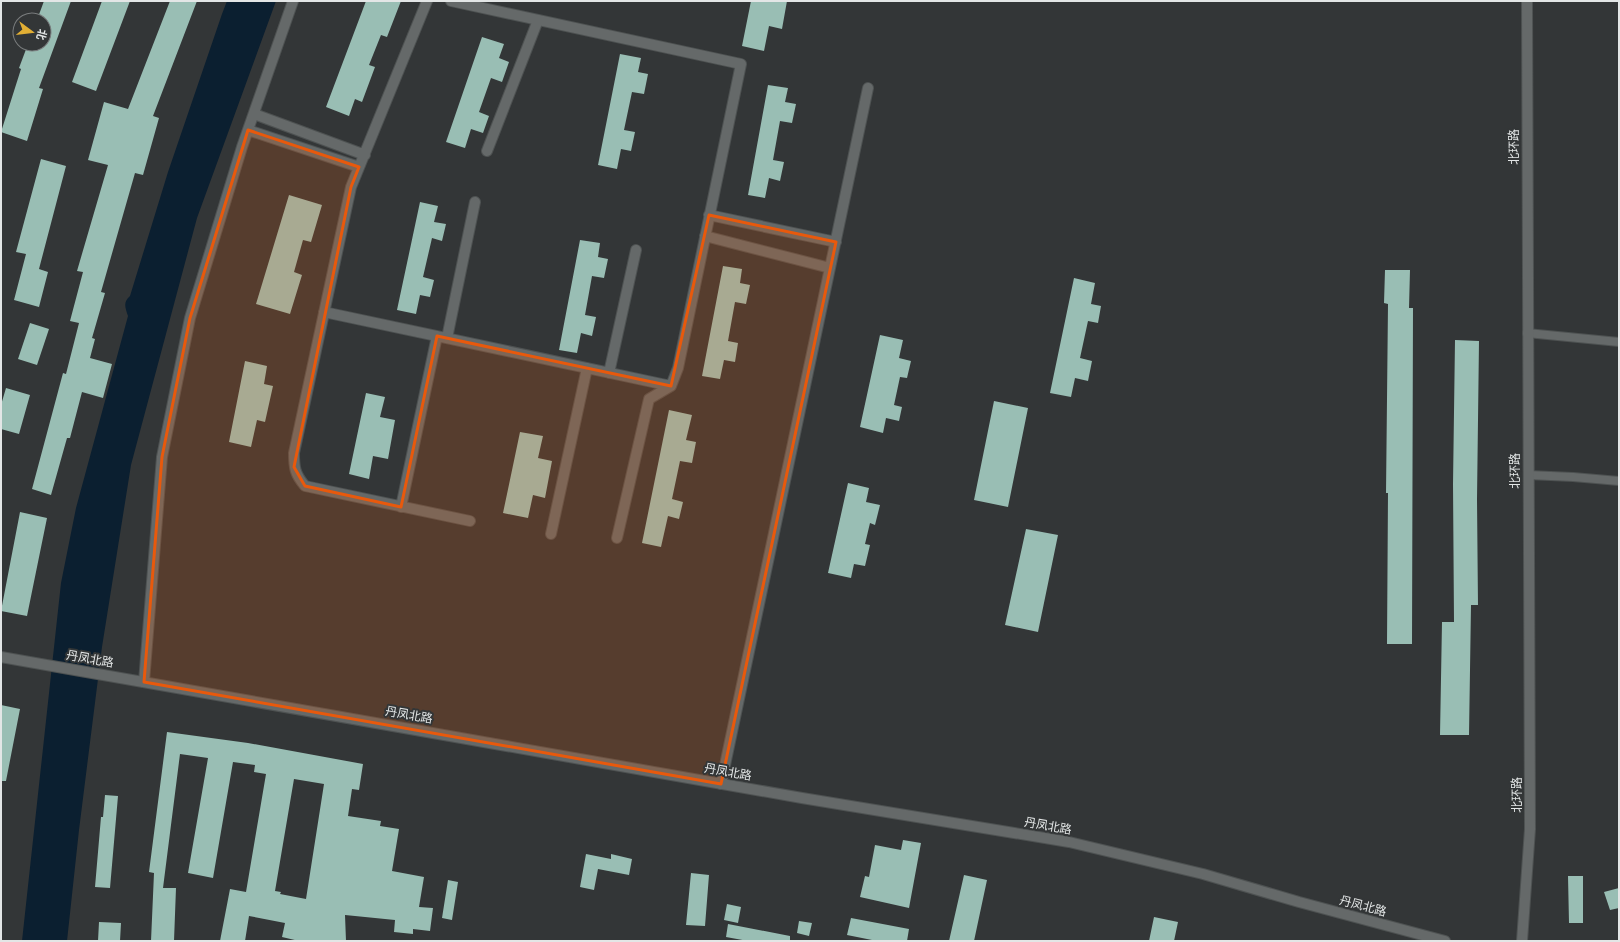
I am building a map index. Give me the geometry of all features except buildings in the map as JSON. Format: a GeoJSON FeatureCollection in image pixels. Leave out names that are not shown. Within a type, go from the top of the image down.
{"type":"FeatureCollection","features":[{"type":"Feature","properties":{"kind":"street"},"geometry":{"type":"LineString","coordinates":[[144,682],[162,457],[190,318],[248,130],[293,1]]}},
{"type":"Feature","properties":{"kind":"street"},"geometry":{"type":"LineString","coordinates":[[427,1],[351,187],[294,453],[294,466],[297,476],[304,486],[470,521]]}},
{"type":"Feature","properties":{"kind":"street"},"geometry":{"type":"LineString","coordinates":[[451,1],[741,64],[678,368],[671,386],[649,399],[617,538]]}},
{"type":"Feature","properties":{"kind":"street","name":"北环路"},"geometry":{"type":"LineString","coordinates":[[1522,941],[1530,829],[1527,1]]}},
{"type":"Feature","properties":{"kind":"street"},"geometry":{"type":"LineString","coordinates":[[487,151],[538,20]]}},
{"type":"Feature","properties":{"kind":"street"},"geometry":{"type":"LineString","coordinates":[[721,784],[868,88]]}},
{"type":"Feature","properties":{"kind":"street"},"geometry":{"type":"LineString","coordinates":[[254,114],[365,155]]}},
{"type":"Feature","properties":{"kind":"street"},"geometry":{"type":"LineString","coordinates":[[248,130],[360,167]]}},
{"type":"Feature","properties":{"kind":"street"},"geometry":{"type":"LineString","coordinates":[[401,507],[475,202]]}},
{"type":"Feature","properties":{"kind":"street"},"geometry":{"type":"LineString","coordinates":[[709,215],[836,242]]}},
{"type":"Feature","properties":{"kind":"street"},"geometry":{"type":"LineString","coordinates":[[705,236],[830,268]]}},
{"type":"Feature","properties":{"kind":"street"},"geometry":{"type":"LineString","coordinates":[[609,373],[636,250]]}},
{"type":"Feature","properties":{"kind":"street"},"geometry":{"type":"LineString","coordinates":[[324,312],[671,386]]}},
{"type":"Feature","properties":{"kind":"street"},"geometry":{"type":"LineString","coordinates":[[551,534],[587,368]]}},
{"type":"Feature","properties":{"kind":"street","name":"丹凤北路"},"geometry":{"type":"LineString","coordinates":[[1,657],[721,784],[1069,842],[1203,874],[1299,902],[1445,941]]}},
{"type":"Feature","properties":{"kind":"lane"},"geometry":{"type":"LineString","coordinates":[[1528,333],[1619,342]]}},
{"type":"Feature","properties":{"kind":"lane"},"geometry":{"type":"LineString","coordinates":[[1528,476],[1572,477],[1619,481]]}},
{"type":"Feature","properties":{"kind":"highlighted area"},"geometry":{"type":"Polygon","coordinates":[[[248,130],[359,167],[351,187],[294,467],[305,486],[401,507],[437,336],[671,386],[709,215],[836,242],[721,784],[144,682],[162,457],[190,318],[248,130]]]}},
{"type":"Feature","properties":{"kind":"water"},"geometry":{"type":"Polygon","coordinates":[[[227,1],[276,1],[197,218],[131,465],[102,647],[79,830],[67,941],[22,941],[61,583],[76,508],[128,316],[125,307],[126,303],[130,296],[168,172],[227,1]]]}}]}
